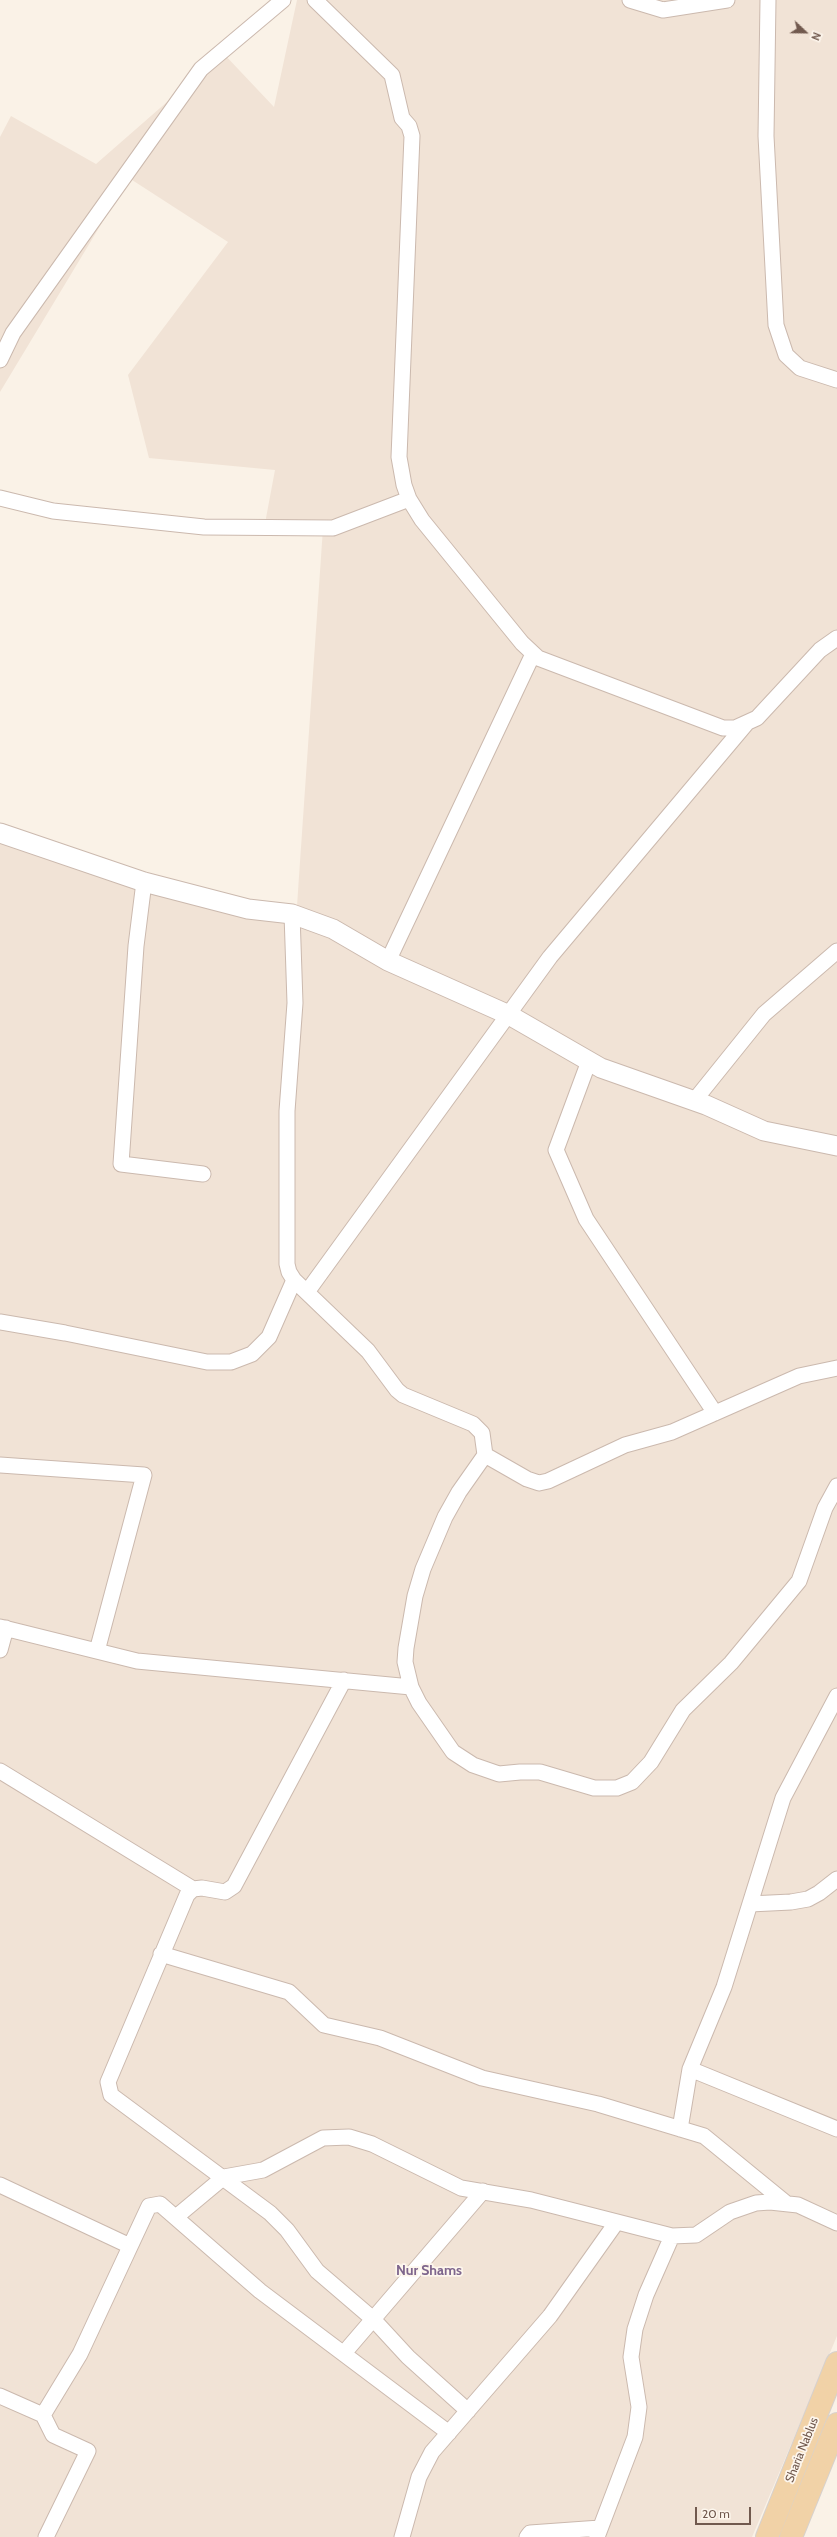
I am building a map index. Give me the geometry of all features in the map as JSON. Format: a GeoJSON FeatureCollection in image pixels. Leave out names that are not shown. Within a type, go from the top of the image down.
{"type":"FeatureCollection","features":[{"type":"Feature","properties":{"kind":"main road","name":"Sharia Nablus"},"geometry":{"type":"LineString","coordinates":[[767,2537],[837,2363]]}},
{"type":"Feature","properties":{"kind":"main road","name":"Sharia Nablus"},"geometry":{"type":"LineString","coordinates":[[791,2537],[837,2424]]}},
{"type":"Feature","properties":{"kind":"street"},"geometry":{"type":"LineString","coordinates":[[0,360],[13,333],[201,69],[283,0]]}},
{"type":"Feature","properties":{"kind":"street"},"geometry":{"type":"LineString","coordinates":[[315,0],[392,75],[402,118],[409,126],[412,136],[399,457],[404,485],[409,500],[422,520],[522,643],[533,654],[548,664],[711,725],[735,728],[746,724]]}},
{"type":"Feature","properties":{"kind":"street"},"geometry":{"type":"LineString","coordinates":[[630,0],[663,10],[726,0]]}},
{"type":"Feature","properties":{"kind":"street"},"geometry":{"type":"LineString","coordinates":[[768,0],[766,136],[776,325],[786,355],[800,368],[837,380]]}},
{"type":"Feature","properties":{"kind":"street"},"geometry":{"type":"LineString","coordinates":[[0,498],[53,511],[204,527],[326,528],[333,528],[409,500]]}},
{"type":"Feature","properties":{"kind":"street"},"geometry":{"type":"LineString","coordinates":[[307,1292],[550,957],[746,724],[763,712],[827,644],[837,638]]}},
{"type":"Feature","properties":{"kind":"street"},"geometry":{"type":"LineString","coordinates":[[388,961],[533,654]]}},
{"type":"Feature","properties":{"kind":"street"},"geometry":{"type":"LineString","coordinates":[[0,833],[144,882],[248,909],[292,914],[333,930],[388,961],[509,1015],[601,1068],[694,1101],[764,1131],[837,1146]]}},
{"type":"Feature","properties":{"kind":"street"},"geometry":{"type":"LineString","coordinates":[[144,882],[136,946],[121,1164],[204,1174]]}},
{"type":"Feature","properties":{"kind":"street"},"geometry":{"type":"LineString","coordinates":[[292,914],[295,1003],[287,1111],[287,1264],[294,1280],[368,1351],[403,1395],[473,1424],[482,1433],[485,1455],[459,1492],[445,1517],[422,1569],[414,1596],[406,1648],[407,1675],[411,1687],[419,1703],[453,1752],[473,1765],[499,1774],[540,1772],[594,1788],[618,1788],[632,1782],[651,1762],[683,1710],[730,1663],[799,1581],[825,1508],[837,1486]]}},
{"type":"Feature","properties":{"kind":"street"},"geometry":{"type":"LineString","coordinates":[[694,1101],[764,1014],[837,951]]}},
{"type":"Feature","properties":{"kind":"street"},"geometry":{"type":"LineString","coordinates":[[590,1061],[556,1150],[586,1219],[715,1413]]}},
{"type":"Feature","properties":{"kind":"street"},"geometry":{"type":"LineString","coordinates":[[0,1322],[65,1333],[207,1362],[231,1362],[252,1354],[269,1337],[294,1280]]}},
{"type":"Feature","properties":{"kind":"street"},"geometry":{"type":"LineString","coordinates":[[485,1455],[527,1479],[539,1483],[548,1481],[625,1445],[672,1432],[799,1376],[837,1368]]}},
{"type":"Feature","properties":{"kind":"street"},"geometry":{"type":"LineString","coordinates":[[0,1465],[144,1475],[97,1651]]}},
{"type":"Feature","properties":{"kind":"street"},"geometry":{"type":"LineString","coordinates":[[0,1650],[3,1628],[137,1661],[173,1666],[411,1687]]}},
{"type":"Feature","properties":{"kind":"street"},"geometry":{"type":"LineString","coordinates":[[344,1680],[234,1886],[225,1892],[202,1888],[194,1889],[187,1895],[108,2082],[111,2095],[270,2212],[287,2230],[317,2271],[373,2319],[408,2357],[468,2411]]}},
{"type":"Feature","properties":{"kind":"street"},"geometry":{"type":"LineString","coordinates":[[680,2129],[690,2069],[724,1988],[783,1798],[837,1696]]}},
{"type":"Feature","properties":{"kind":"street"},"geometry":{"type":"LineString","coordinates":[[0,1771],[194,1889]]}},
{"type":"Feature","properties":{"kind":"street"},"geometry":{"type":"LineString","coordinates":[[750,1904],[791,1902],[808,1899],[819,1893],[837,1879]]}},
{"type":"Feature","properties":{"kind":"street"},"geometry":{"type":"LineString","coordinates":[[161,1954],[289,1992],[324,2025],[380,2038],[482,2078],[598,2104],[704,2136],[786,2203]]}},
{"type":"Feature","properties":{"kind":"street"},"geometry":{"type":"LineString","coordinates":[[690,2069],[837,2129]]}},
{"type":"Feature","properties":{"kind":"street"},"geometry":{"type":"LineString","coordinates":[[176,2218],[224,2177],[263,2170],[307,2145],[323,2138],[349,2137],[372,2144],[461,2188],[531,2200],[616,2223],[672,2236],[696,2236],[743,2207],[770,2202],[786,2203],[808,2209],[837,2223]]}},
{"type":"Feature","properties":{"kind":"street"},"geometry":{"type":"LineString","coordinates":[[0,2185],[130,2246]]}},
{"type":"Feature","properties":{"kind":"street"},"geometry":{"type":"LineString","coordinates":[[344,2353],[483,2191]]}},
{"type":"Feature","properties":{"kind":"street"},"geometry":{"type":"LineString","coordinates":[[43,2415],[80,2354],[149,2206],[160,2204],[260,2291],[449,2433]]}},
{"type":"Feature","properties":{"kind":"street"},"geometry":{"type":"LineString","coordinates":[[402,2537],[424,2464],[550,2316],[616,2223]]}},
{"type":"Feature","properties":{"kind":"street"},"geometry":{"type":"LineString","coordinates":[[527,2537],[530,2533],[599,2533],[636,2437],[639,2407],[631,2357],[635,2329],[646,2295],[672,2236]]}},
{"type":"Feature","properties":{"kind":"street"},"geometry":{"type":"LineString","coordinates":[[0,2396],[43,2415],[54,2434],[88,2451],[46,2537]]}},
{"type":"Feature","properties":{"kind":"shaded area"},"geometry":{"type":"Polygon","coordinates":[[[297,0],[837,0],[837,2336],[752,2537],[0,2537],[0,834],[296,920],[323,528],[263,534],[275,470],[149,458],[128,375],[228,242],[129,178],[0,392],[0,137],[11,116],[96,164],[223,53],[274,107],[297,0]]]}},
{"type":"Feature","properties":{"kind":"district","name":"Nur Shams"},"geometry":{"type":"Point","coordinates":[429,2271]}}]}
